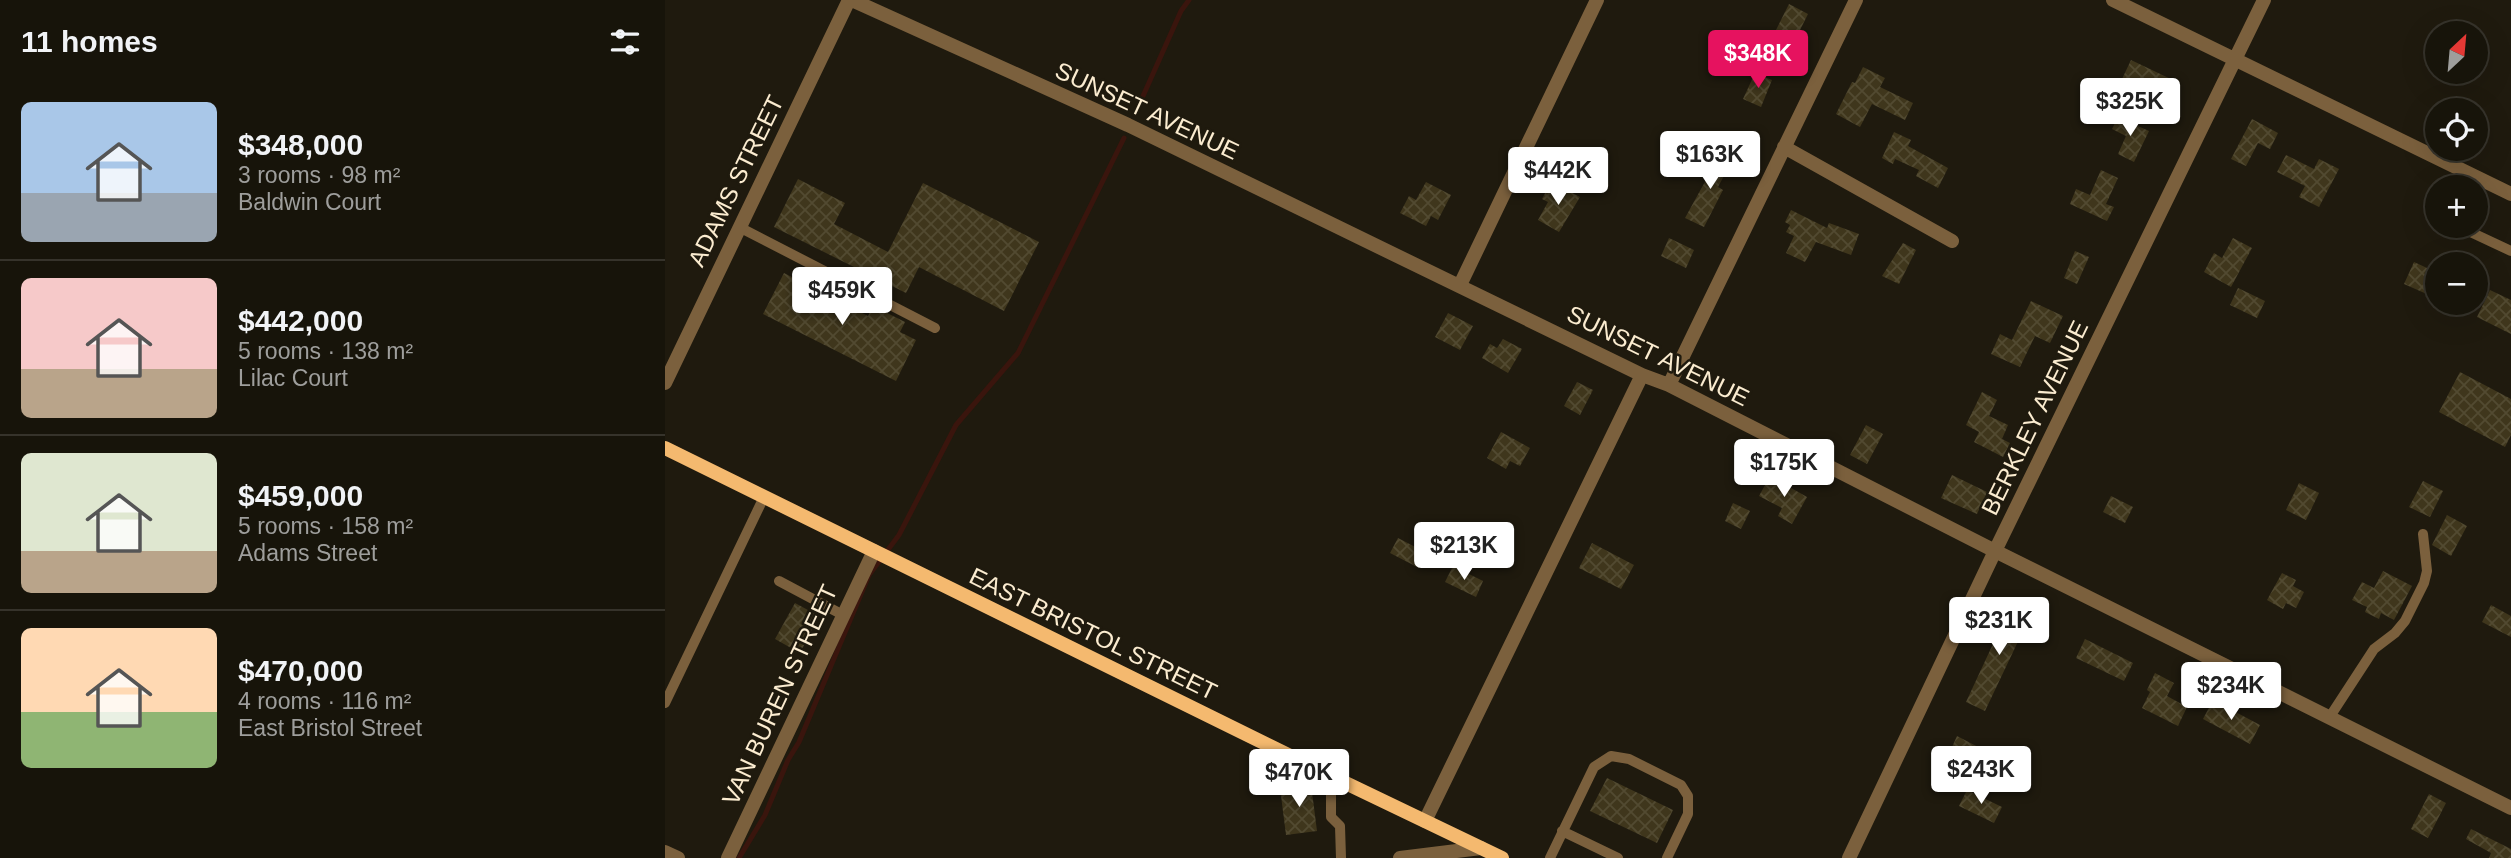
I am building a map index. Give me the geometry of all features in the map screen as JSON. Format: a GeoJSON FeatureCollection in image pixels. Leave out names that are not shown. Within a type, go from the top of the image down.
{"type":"FeatureCollection","features":[{"type":"Feature","properties":{"kind":"main road","name":"EAST BRISTOL STREET"},"geometry":{"type":"LineString","coordinates":[[665,448],[1502,858]]}},
{"type":"Feature","properties":{"kind":"street","name":"ADAMS STREET"},"geometry":{"type":"LineString","coordinates":[[665,383],[851,0]]}},
{"type":"Feature","properties":{"kind":"street","name":"SUNSET AVENUE"},"geometry":{"type":"LineString","coordinates":[[851,0],[1128,125],[1642,375],[1669,385],[2511,808]]}},
{"type":"Feature","properties":{"kind":"street"},"geometry":{"type":"LineString","coordinates":[[1460,285],[1597,0]]}},
{"type":"Feature","properties":{"kind":"street"},"geometry":{"type":"LineString","coordinates":[[1669,385],[1856,0]]}},
{"type":"Feature","properties":{"kind":"street"},"geometry":{"type":"LineString","coordinates":[[2113,0],[2511,194]]}},
{"type":"Feature","properties":{"kind":"street","name":"BERKLEY AVENUE"},"geometry":{"type":"LineString","coordinates":[[1849,858],[1995,551],[2264,0]]}},
{"type":"Feature","properties":{"kind":"street"},"geometry":{"type":"LineString","coordinates":[[1784,147],[1952,241]]}},
{"type":"Feature","properties":{"kind":"street"},"geometry":{"type":"LineString","coordinates":[[1426,821],[1642,375]]}},
{"type":"Feature","properties":{"kind":"street","name":"VAN BUREN STREET"},"geometry":{"type":"LineString","coordinates":[[728,858],[874,551]]}},
{"type":"Feature","properties":{"kind":"street"},"geometry":{"type":"LineString","coordinates":[[1400,858],[1481,848]]}},
{"type":"Feature","properties":{"kind":"street"},"geometry":{"type":"LineString","coordinates":[[665,852],[678,858]]}},
{"type":"Feature","properties":{"kind":"lane"},"geometry":{"type":"LineString","coordinates":[[2464,175],[2465,171]]}},
{"type":"Feature","properties":{"kind":"lane"},"geometry":{"type":"LineString","coordinates":[[739,227],[935,328]]}},
{"type":"Feature","properties":{"kind":"lane"},"geometry":{"type":"LineString","coordinates":[[2483,238],[2511,251]]}},
{"type":"Feature","properties":{"kind":"lane"},"geometry":{"type":"LineString","coordinates":[[665,703],[764,497]]}},
{"type":"Feature","properties":{"kind":"lane"},"geometry":{"type":"LineString","coordinates":[[2329,718],[2374,649],[2395,633],[2405,621],[2427,571],[2423,534]]}},
{"type":"Feature","properties":{"kind":"lane"},"geometry":{"type":"LineString","coordinates":[[779,581],[843,615]]}},
{"type":"Feature","properties":{"kind":"lane"},"geometry":{"type":"LineString","coordinates":[[1551,858],[1594,767],[1611,756],[1629,759],[1681,785],[1688,796],[1688,814],[1667,858]]}},
{"type":"Feature","properties":{"kind":"lane"},"geometry":{"type":"LineString","coordinates":[[1331,776],[1331,817],[1339,826],[1341,858]]}},
{"type":"Feature","properties":{"kind":"lane"},"geometry":{"type":"LineString","coordinates":[[1562,831],[1618,858]]}},
{"type":"Feature","properties":{"kind":"building"},"geometry":{"type":"Polygon","coordinates":[[[1789,4],[1808,14],[1791,48],[1772,38],[1789,4]]]}},
{"type":"Feature","properties":{"kind":"building"},"geometry":{"type":"Polygon","coordinates":[[[2131,60],[2175,81],[2166,99],[2122,79],[2131,60]]]}},
{"type":"Feature","properties":{"kind":"building"},"geometry":{"type":"Polygon","coordinates":[[[1863,67],[1885,78],[1880,87],[1913,103],[1905,120],[1872,104],[1860,127],[1836,114],[1863,67]]]}},
{"type":"Feature","properties":{"kind":"building"},"geometry":{"type":"Polygon","coordinates":[[[1755,73],[1772,80],[1761,107],[1743,99],[1755,73]]]}},
{"type":"Feature","properties":{"kind":"building"},"geometry":{"type":"Polygon","coordinates":[[[2118,117],[2149,131],[2134,162],[2118,154],[2126,136],[2112,129],[2118,117]]]}},
{"type":"Feature","properties":{"kind":"building"},"geometry":{"type":"Polygon","coordinates":[[[2252,119],[2278,133],[2270,149],[2258,143],[2246,166],[2231,159],[2252,119]]]}},
{"type":"Feature","properties":{"kind":"building"},"geometry":{"type":"Polygon","coordinates":[[[1894,132],[1911,140],[1908,146],[1948,168],[1938,188],[1916,176],[1919,170],[1895,159],[1893,164],[1882,158],[1894,132]]]}},
{"type":"Feature","properties":{"kind":"building"},"geometry":{"type":"Polygon","coordinates":[[[1723,149],[1735,155],[1718,187],[1723,190],[1704,227],[1685,218],[1723,149]]]}},
{"type":"Feature","properties":{"kind":"building"},"geometry":{"type":"Polygon","coordinates":[[[2286,155],[2314,169],[2319,159],[2339,169],[2319,207],[2299,197],[2305,186],[2277,172],[2286,155]]]}},
{"type":"Feature","properties":{"kind":"building"},"geometry":{"type":"Polygon","coordinates":[[[2101,170],[2118,178],[2106,204],[2114,207],[2107,221],[2070,204],[2076,189],[2090,195],[2101,170]]]}},
{"type":"Feature","properties":{"kind":"building"},"geometry":{"type":"Polygon","coordinates":[[[798,179],[845,203],[834,224],[888,252],[923,183],[1039,242],[1004,311],[919,267],[906,293],[774,227],[798,179]]]}},
{"type":"Feature","properties":{"kind":"building"},"geometry":{"type":"Polygon","coordinates":[[[1426,182],[1451,195],[1438,220],[1431,216],[1426,226],[1400,213],[1409,196],[1416,200],[1426,182]]]}},
{"type":"Feature","properties":{"kind":"building"},"geometry":{"type":"Polygon","coordinates":[[[1551,182],[1580,197],[1559,232],[1538,220],[1548,202],[1542,199],[1551,182]]]}},
{"type":"Feature","properties":{"kind":"building"},"geometry":{"type":"Polygon","coordinates":[[[1791,210],[1827,228],[1829,223],[1859,234],[1851,255],[1816,242],[1805,262],[1786,253],[1794,236],[1786,232],[1790,225],[1785,222],[1791,210]]]}},
{"type":"Feature","properties":{"kind":"building"},"geometry":{"type":"Polygon","coordinates":[[[1669,238],[1694,250],[1686,268],[1661,256],[1669,238]]]}},
{"type":"Feature","properties":{"kind":"building"},"geometry":{"type":"Polygon","coordinates":[[[2233,238],[2252,248],[2231,287],[2204,272],[2214,253],[2222,258],[2233,238]]]}},
{"type":"Feature","properties":{"kind":"building"},"geometry":{"type":"Polygon","coordinates":[[[1903,243],[1916,250],[1899,284],[1882,276],[1903,243]]]}},
{"type":"Feature","properties":{"kind":"building"},"geometry":{"type":"Polygon","coordinates":[[[2075,251],[2089,257],[2077,284],[2064,278],[2075,251]]]}},
{"type":"Feature","properties":{"kind":"building"},"geometry":{"type":"Polygon","coordinates":[[[2414,262],[2425,267],[2425,293],[2404,284],[2414,262]]]}},
{"type":"Feature","properties":{"kind":"building"},"geometry":{"type":"Polygon","coordinates":[[[784,273],[868,316],[873,306],[905,322],[900,332],[916,340],[896,381],[763,314],[784,273]]]}},
{"type":"Feature","properties":{"kind":"building"},"geometry":{"type":"Polygon","coordinates":[[[2238,288],[2265,301],[2257,318],[2230,305],[2238,288]]]}},
{"type":"Feature","properties":{"kind":"building"},"geometry":{"type":"Polygon","coordinates":[[[2490,290],[2511,300],[2511,334],[2477,317],[2488,315],[2490,290]]]}},
{"type":"Feature","properties":{"kind":"building"},"geometry":{"type":"Polygon","coordinates":[[[2031,301],[2063,316],[2050,343],[2035,336],[2020,367],[1991,354],[2000,334],[2012,340],[2031,301]]]}},
{"type":"Feature","properties":{"kind":"building"},"geometry":{"type":"Polygon","coordinates":[[[1448,313],[1473,326],[1460,350],[1435,337],[1448,313]]]}},
{"type":"Feature","properties":{"kind":"building"},"geometry":{"type":"Polygon","coordinates":[[[1503,339],[1522,349],[1508,373],[1482,358],[1490,344],[1497,348],[1503,339]]]}},
{"type":"Feature","properties":{"kind":"building"},"geometry":{"type":"Polygon","coordinates":[[[2460,372],[2511,399],[2511,435],[2505,447],[2439,412],[2460,372]]]}},
{"type":"Feature","properties":{"kind":"building"},"geometry":{"type":"Polygon","coordinates":[[[1577,382],[1593,390],[1580,415],[1564,406],[1577,382]]]}},
{"type":"Feature","properties":{"kind":"building"},"geometry":{"type":"Polygon","coordinates":[[[1982,392],[1997,400],[1989,416],[2008,425],[2002,439],[2010,443],[2003,457],[1974,442],[1979,432],[1966,425],[1982,392]]]}},
{"type":"Feature","properties":{"kind":"building"},"geometry":{"type":"Polygon","coordinates":[[[1866,425],[1883,434],[1867,464],[1850,455],[1866,425]]]}},
{"type":"Feature","properties":{"kind":"building"},"geometry":{"type":"Polygon","coordinates":[[[1501,432],[1530,448],[1520,466],[1510,461],[1506,469],[1487,458],[1501,432]]]}},
{"type":"Feature","properties":{"kind":"building"},"geometry":{"type":"Polygon","coordinates":[[[1952,475],[1987,492],[1977,514],[1941,498],[1952,475]]]}},
{"type":"Feature","properties":{"kind":"building"},"geometry":{"type":"Polygon","coordinates":[[[1770,476],[1807,497],[1792,524],[1778,516],[1782,508],[1759,496],[1770,476]]]}},
{"type":"Feature","properties":{"kind":"building"},"geometry":{"type":"Polygon","coordinates":[[[2423,481],[2443,491],[2430,517],[2409,507],[2423,481]]]}},
{"type":"Feature","properties":{"kind":"building"},"geometry":{"type":"Polygon","coordinates":[[[2299,483],[2319,493],[2306,520],[2286,510],[2299,483]]]}},
{"type":"Feature","properties":{"kind":"building"},"geometry":{"type":"Polygon","coordinates":[[[2111,496],[2133,507],[2125,523],[2103,512],[2111,496]]]}},
{"type":"Feature","properties":{"kind":"building"},"geometry":{"type":"Polygon","coordinates":[[[1733,503],[1750,511],[1741,529],[1725,521],[1733,503]]]}},
{"type":"Feature","properties":{"kind":"building"},"geometry":{"type":"Polygon","coordinates":[[[2447,515],[2467,526],[2451,556],[2432,545],[2447,515]]]}},
{"type":"Feature","properties":{"kind":"building"},"geometry":{"type":"Polygon","coordinates":[[[1398,538],[1427,553],[1419,568],[1390,553],[1398,538]]]}},
{"type":"Feature","properties":{"kind":"building"},"geometry":{"type":"Polygon","coordinates":[[[1592,543],[1634,565],[1621,589],[1579,568],[1592,543]]]}},
{"type":"Feature","properties":{"kind":"building"},"geometry":{"type":"Polygon","coordinates":[[[1453,566],[1483,581],[1476,597],[1445,582],[1453,566]]]}},
{"type":"Feature","properties":{"kind":"building"},"geometry":{"type":"Polygon","coordinates":[[[2383,571],[2412,586],[2394,620],[2381,613],[2379,619],[2365,612],[2367,607],[2352,600],[2362,582],[2374,588],[2383,571]]]}},
{"type":"Feature","properties":{"kind":"building"},"geometry":{"type":"Polygon","coordinates":[[[2282,573],[2296,580],[2293,586],[2304,592],[2296,608],[2286,603],[2283,609],[2267,600],[2282,573]]]}},
{"type":"Feature","properties":{"kind":"building"},"geometry":{"type":"Polygon","coordinates":[[[795,603],[819,616],[800,653],[775,639],[795,603]]]}},
{"type":"Feature","properties":{"kind":"building"},"geometry":{"type":"Polygon","coordinates":[[[2012,603],[2032,612],[1985,711],[1966,702],[2012,603]]]}},
{"type":"Feature","properties":{"kind":"building"},"geometry":{"type":"Polygon","coordinates":[[[2491,605],[2511,616],[2511,637],[2482,622],[2491,605]]]}},
{"type":"Feature","properties":{"kind":"building"},"geometry":{"type":"Polygon","coordinates":[[[2085,639],[2133,663],[2124,681],[2076,658],[2085,639]]]}},
{"type":"Feature","properties":{"kind":"building"},"geometry":{"type":"Polygon","coordinates":[[[2155,673],[2174,683],[2167,696],[2187,707],[2178,726],[2142,708],[2155,673]]]}},
{"type":"Feature","properties":{"kind":"building"},"geometry":{"type":"Polygon","coordinates":[[[2213,700],[2260,725],[2250,744],[2203,719],[2213,700]]]}},
{"type":"Feature","properties":{"kind":"building"},"geometry":{"type":"Polygon","coordinates":[[[1957,736],[1984,750],[1969,776],[1948,764],[1956,749],[1952,747],[1957,736]]]}},
{"type":"Feature","properties":{"kind":"building"},"geometry":{"type":"Polygon","coordinates":[[[1607,778],[1673,810],[1657,843],[1590,811],[1607,778]]]}},
{"type":"Feature","properties":{"kind":"building"},"geometry":{"type":"Polygon","coordinates":[[[1311,784],[1317,831],[1286,835],[1280,788],[1311,784]]]}},
{"type":"Feature","properties":{"kind":"building"},"geometry":{"type":"Polygon","coordinates":[[[1967,790],[2002,807],[1994,823],[1959,806],[1967,790]]]}},
{"type":"Feature","properties":{"kind":"building"},"geometry":{"type":"Polygon","coordinates":[[[2429,794],[2446,803],[2428,838],[2411,829],[2429,794]]]}},
{"type":"Feature","properties":{"kind":"building"},"geometry":{"type":"Polygon","coordinates":[[[2471,829],[2511,849],[2511,858],[2489,858],[2491,853],[2466,839],[2471,829]]]}},
{"type":"Feature","properties":{"kind":"waterway"},"geometry":{"type":"LineString","coordinates":[[1135,114],[1181,11],[1189,0]]}},
{"type":"Feature","properties":{"kind":"waterway"},"geometry":{"type":"LineString","coordinates":[[739,858],[765,815],[788,760],[799,742],[869,575],[899,535],[956,425],[1018,353],[1124,138]]}}]}
